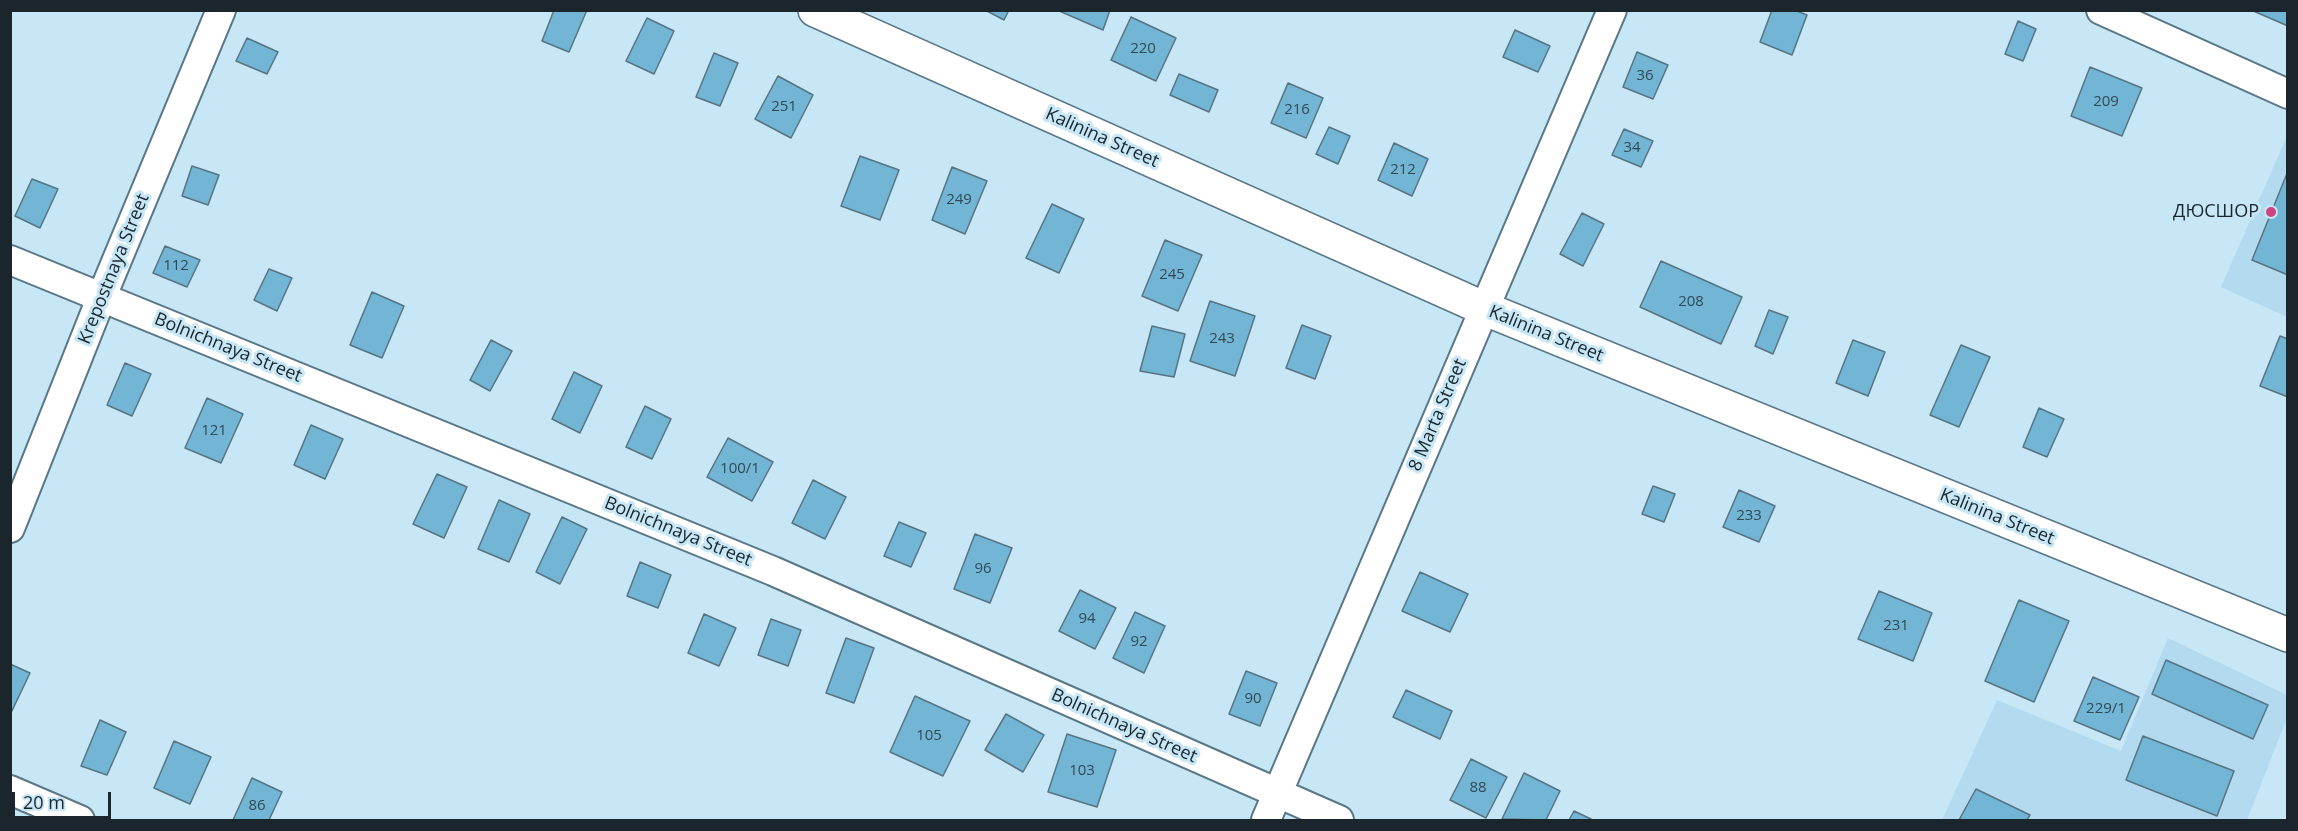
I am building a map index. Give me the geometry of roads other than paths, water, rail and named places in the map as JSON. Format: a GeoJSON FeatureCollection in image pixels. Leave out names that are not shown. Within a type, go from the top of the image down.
{"type":"FeatureCollection","features":[{"type":"Feature","properties":{"kind":"street","name":"Krepostnaya Street"},"geometry":{"type":"LineString","coordinates":[[10,528],[102,296],[220,10]]}},
{"type":"Feature","properties":{"kind":"street","name":"Kalinina Street"},"geometry":{"type":"LineString","coordinates":[[815,10],[1483,308],[2288,635]]}},
{"type":"Feature","properties":{"kind":"street","name":"8 Marta Street"},"geometry":{"type":"LineString","coordinates":[[1266,820],[1612,10]]}},
{"type":"Feature","properties":{"kind":"street"},"geometry":{"type":"LineString","coordinates":[[2101,10],[2288,94]]}},
{"type":"Feature","properties":{"kind":"street","name":"Bolnichnaya Street"},"geometry":{"type":"LineString","coordinates":[[10,260],[773,571],[1339,820]]}},
{"type":"Feature","properties":{"kind":"street"},"geometry":{"type":"LineString","coordinates":[[10,790],[80,820]]}},
{"type":"Feature","properties":{"kind":"place","name":"ДЮСШОР"},"geometry":{"type":"Point","coordinates":[2271,212]}}]}
